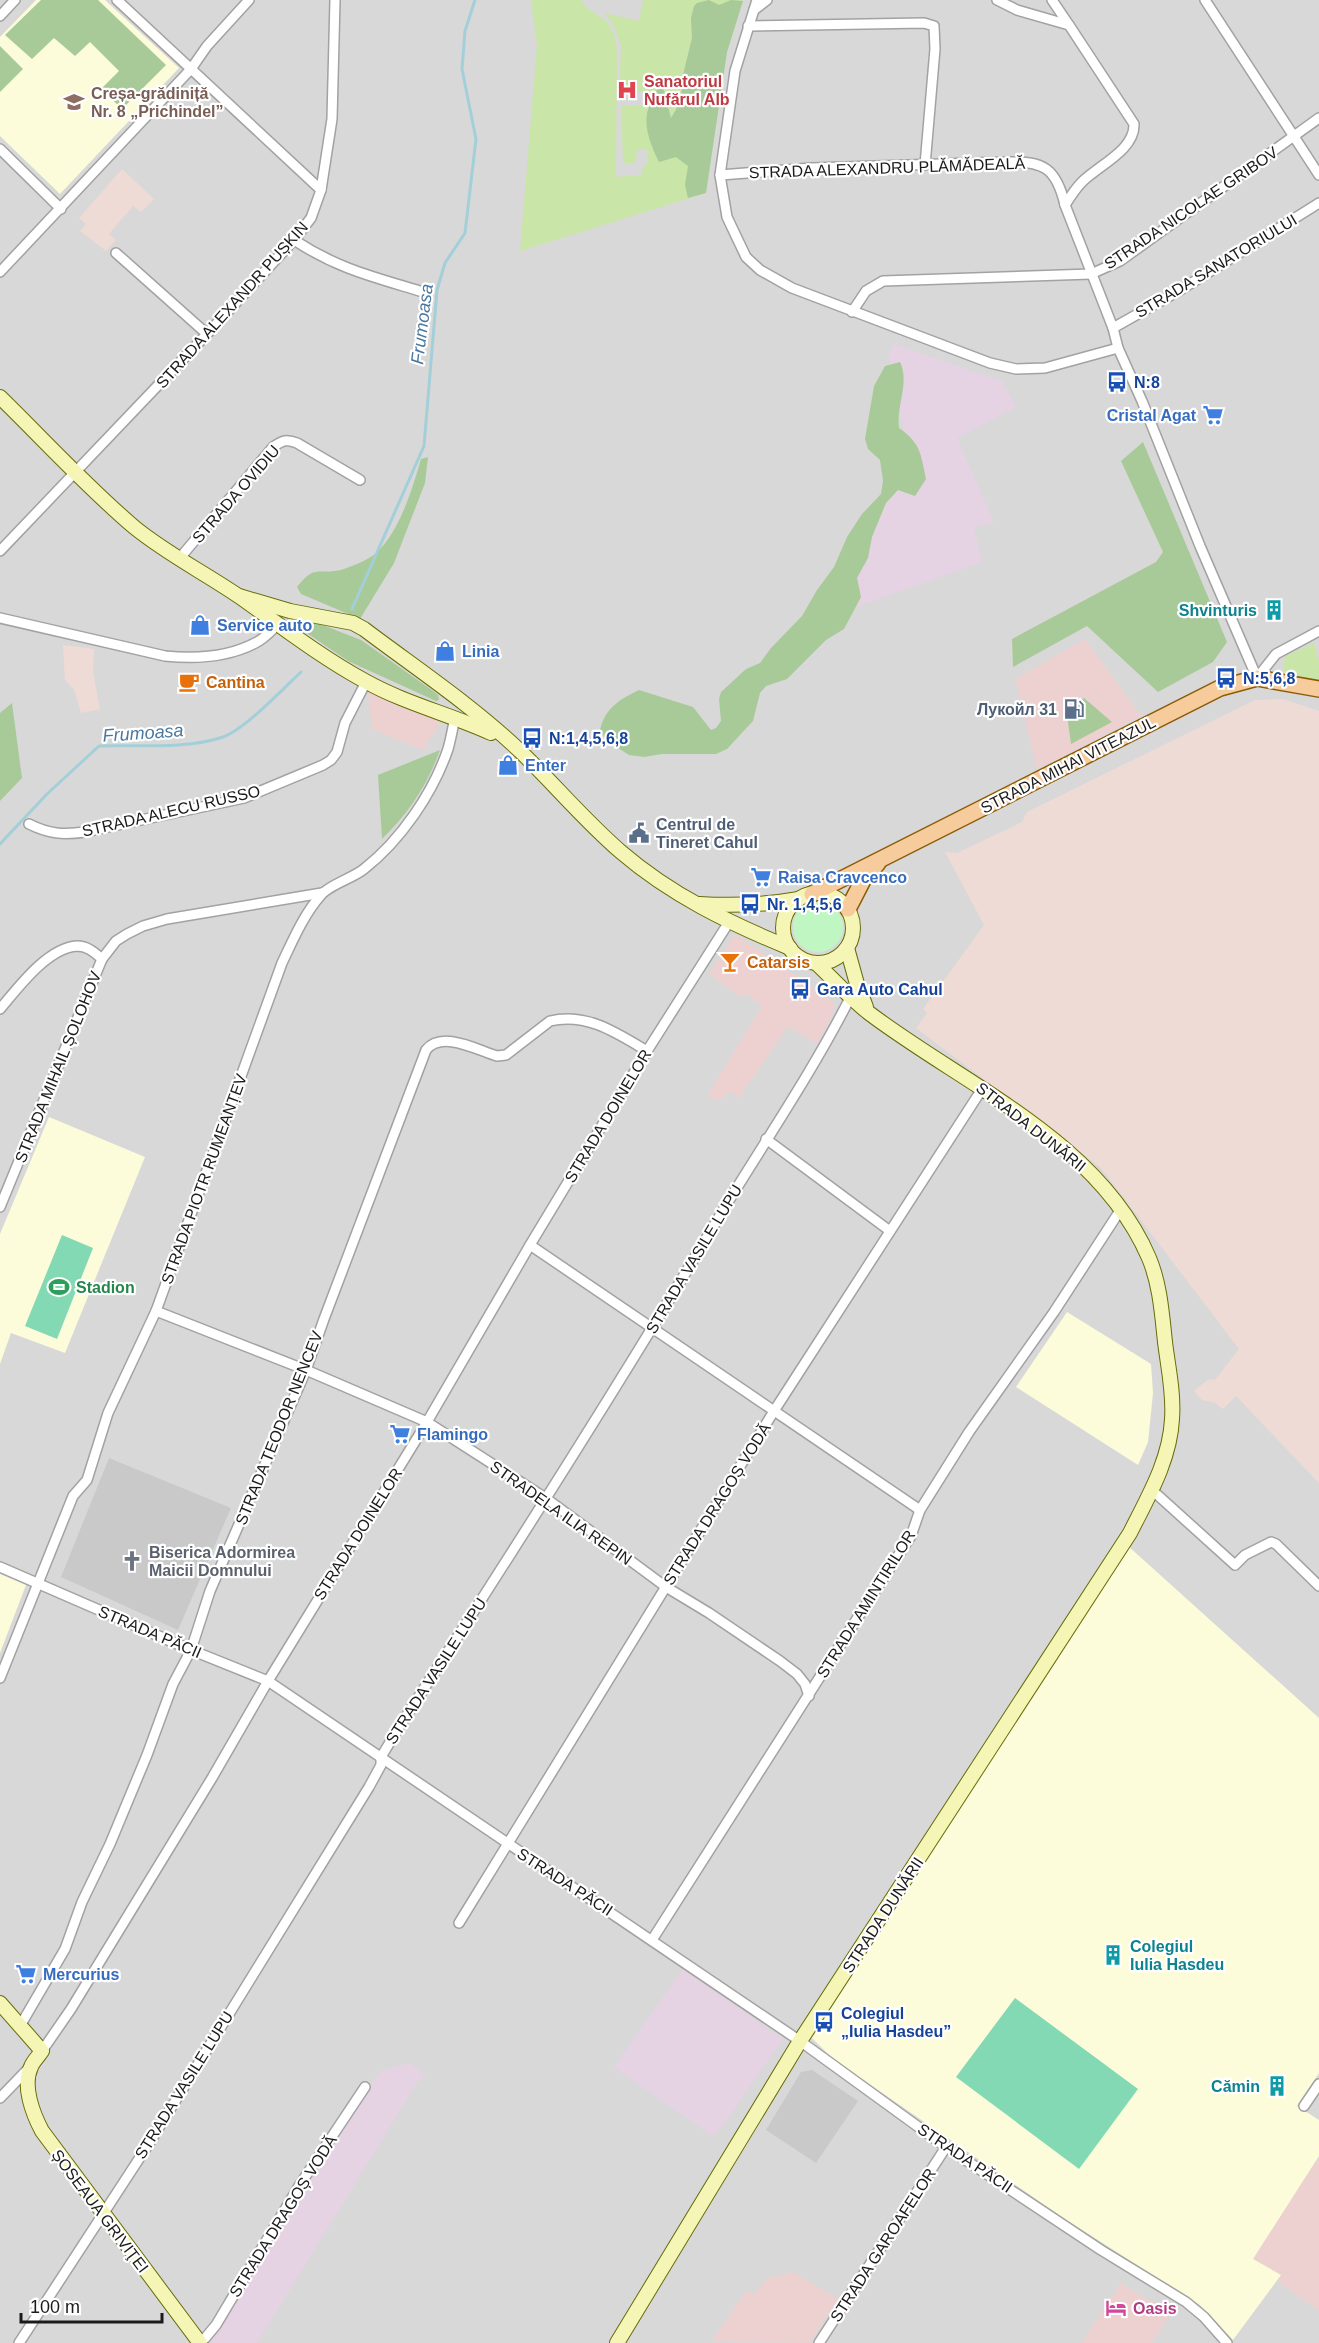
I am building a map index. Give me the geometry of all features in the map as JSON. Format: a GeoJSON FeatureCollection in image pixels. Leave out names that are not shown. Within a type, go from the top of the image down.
{"type":"FeatureCollection","features":[{"type":"Feature","properties":{"kind":"main road"},"geometry":{"type":"LineString","coordinates":[[0,397],[134,527],[179,559],[239,596],[366,682],[506,740]]}},
{"type":"Feature","properties":{"kind":"main road"},"geometry":{"type":"LineString","coordinates":[[239,596],[297,613],[358,626],[445,689],[506,740],[621,853],[665,886],[694,904],[790,948],[801,958],[816,963],[831,960],[847,948],[852,939],[853,928],[848,909],[835,897],[823,893],[768,905],[694,904]]}},
{"type":"Feature","properties":{"kind":"main road"},"geometry":{"type":"LineString","coordinates":[[283,627],[297,613]]}},
{"type":"Feature","properties":{"kind":"main road","name":"STRADA MIHAI VITEAZUL"},"geometry":{"type":"LineString","coordinates":[[805,896],[1207,694],[1240,681],[1257,678],[1319,689]]}},
{"type":"Feature","properties":{"kind":"main road"},"geometry":{"type":"LineString","coordinates":[[430,708],[443,705],[447,701],[445,689]]}},
{"type":"Feature","properties":{"kind":"main road","name":"STRADA MIHAI VITEAZUL"},"geometry":{"type":"LineString","coordinates":[[848,909],[863,880],[882,858]]}},
{"type":"Feature","properties":{"kind":"main road"},"geometry":{"type":"LineString","coordinates":[[790,948],[785,938],[784,921],[788,911],[805,896]]}},
{"type":"Feature","properties":{"kind":"main road"},"geometry":{"type":"LineString","coordinates":[[847,948],[856,984],[868,1012]]}},
{"type":"Feature","properties":{"kind":"main road","name":"STRADA DUNĂRII"},"geometry":{"type":"LineString","coordinates":[[617,2343],[800,2041],[846,1974],[1130,1533],[1164,1461],[1173,1420],[1172,1390],[1157,1284],[1149,1258],[1121,1209],[1075,1159],[982,1089],[868,1012],[816,963]]}},
{"type":"Feature","properties":{"kind":"main road"},"geometry":{"type":"LineString","coordinates":[[0,2003],[42,2051],[30,2067]]}},
{"type":"Feature","properties":{"kind":"main road","name":"ȘOSEAUA GRIVIŢEI"},"geometry":{"type":"LineString","coordinates":[[30,2067],[28,2093],[32,2112],[42,2132],[200,2343]]}},
{"type":"Feature","properties":{"kind":"street"},"geometry":{"type":"LineString","coordinates":[[0,16],[15,0]]}},
{"type":"Feature","properties":{"kind":"street"},"geometry":{"type":"LineString","coordinates":[[117,0],[321,190]]}},
{"type":"Feature","properties":{"kind":"street"},"geometry":{"type":"LineString","coordinates":[[0,272],[191,69],[207,46],[249,0]]}},
{"type":"Feature","properties":{"kind":"street","name":"STRADA ALEXANDR PUȘKIN"},"geometry":{"type":"LineString","coordinates":[[0,551],[207,334],[294,240],[311,218],[321,190],[332,119],[335,0]]}},
{"type":"Feature","properties":{"kind":"street"},"geometry":{"type":"LineString","coordinates":[[757,0],[735,71],[720,175],[727,217],[746,257],[760,270],[776,279],[852,312],[990,363],[1016,369],[1045,368],[1118,348]]}},
{"type":"Feature","properties":{"kind":"street"},"geometry":{"type":"LineString","coordinates":[[754,10],[767,0]]}},
{"type":"Feature","properties":{"kind":"street"},"geometry":{"type":"LineString","coordinates":[[997,0],[1017,10],[1069,25]]}},
{"type":"Feature","properties":{"kind":"street"},"geometry":{"type":"LineString","coordinates":[[1052,0],[1131,116],[1134,131],[1129,142],[1083,181],[1065,205]]}},
{"type":"Feature","properties":{"kind":"street"},"geometry":{"type":"LineString","coordinates":[[1205,0],[1319,175]]}},
{"type":"Feature","properties":{"kind":"street"},"geometry":{"type":"LineString","coordinates":[[748,26],[924,22],[934,26],[935,49],[925,165]]}},
{"type":"Feature","properties":{"kind":"street","name":"STRADA NICOLAE GRIBOV"},"geometry":{"type":"LineString","coordinates":[[852,312],[866,291],[884,281],[1091,274],[1120,261],[1319,118]]}},
{"type":"Feature","properties":{"kind":"street"},"geometry":{"type":"LineString","coordinates":[[0,149],[61,209]]}},
{"type":"Feature","properties":{"kind":"street","name":"STRADA ALEXANDRU PLĂMĂDEALĂ"},"geometry":{"type":"LineString","coordinates":[[720,175],[811,168],[1029,161],[1045,166],[1055,176],[1113,328],[1118,348],[1142,400],[1200,546],[1257,678]]}},
{"type":"Feature","properties":{"kind":"street","name":"STRADA SANATORIULUI"},"geometry":{"type":"LineString","coordinates":[[1113,328],[1182,289],[1319,203]]}},
{"type":"Feature","properties":{"kind":"street"},"geometry":{"type":"LineString","coordinates":[[294,240],[320,257],[354,272],[423,292]]}},
{"type":"Feature","properties":{"kind":"street"},"geometry":{"type":"LineString","coordinates":[[116,253],[207,334]]}},
{"type":"Feature","properties":{"kind":"street","name":"STRADA OVIDIU"},"geometry":{"type":"LineString","coordinates":[[179,559],[273,447],[283,440],[297,443],[360,480]]}},
{"type":"Feature","properties":{"kind":"street"},"geometry":{"type":"LineString","coordinates":[[0,618],[165,656],[190,658],[233,651],[257,642],[283,627]]}},
{"type":"Feature","properties":{"kind":"street"},"geometry":{"type":"LineString","coordinates":[[1257,678],[1276,654],[1319,631]]}},
{"type":"Feature","properties":{"kind":"street","name":"STRADA ALECU RUSSO"},"geometry":{"type":"LineString","coordinates":[[28,824],[50,833],[63,835],[85,832],[244,798],[282,783],[331,760],[338,752],[345,723],[366,682]]}},
{"type":"Feature","properties":{"kind":"street","name":"STRADA PIOTR RUMEANȚEV"},"geometry":{"type":"LineString","coordinates":[[0,1678],[36,1582],[73,1496],[87,1480],[108,1413],[156,1311],[282,963],[298,931],[322,893],[362,870],[379,856],[404,827],[436,776],[448,748],[455,717]]}},
{"type":"Feature","properties":{"kind":"street","name":"STRADA MIHAIL ȘOLOHOV"},"geometry":{"type":"LineString","coordinates":[[0,1208],[102,959],[116,941],[143,926],[167,919],[322,893]]}},
{"type":"Feature","properties":{"kind":"street","name":"STRADA DOINELOR"},"geometry":{"type":"LineString","coordinates":[[42,2051],[71,2009],[212,1778],[647,1051],[729,922]]}},
{"type":"Feature","properties":{"kind":"street","name":"STRADA MIHAIL ȘOLOHOV"},"geometry":{"type":"LineString","coordinates":[[0,1009],[38,967],[60,953],[77,946],[90,949],[102,959]]}},
{"type":"Feature","properties":{"kind":"street","name":"STRADA VASILE LUPU"},"geometry":{"type":"LineString","coordinates":[[19,2343],[101,2213],[150,2142],[376,1774],[381,1764],[381,1757],[653,1329],[766,1139],[822,1051],[851,996]]}},
{"type":"Feature","properties":{"kind":"street","name":"STRADA TEODOR NENCEV"},"geometry":{"type":"LineString","coordinates":[[20,2026],[65,1948],[82,1902],[110,1844],[142,1766],[173,1684],[191,1650],[210,1591],[306,1370],[390,1143],[429,1046],[444,1041],[497,1056],[506,1055],[550,1021],[557,1019],[600,1024],[647,1051]]}},
{"type":"Feature","properties":{"kind":"street","name":"STRADA DRAGOȘ VODĂ"},"geometry":{"type":"LineString","coordinates":[[459,1923],[774,1411],[982,1089]]}},
{"type":"Feature","properties":{"kind":"street"},"geometry":{"type":"LineString","coordinates":[[766,1139],[891,1232]]}},
{"type":"Feature","properties":{"kind":"street","name":"STRADA AMINTIRILOR"},"geometry":{"type":"LineString","coordinates":[[652,1940],[910,1536],[920,1510],[969,1432],[1031,1346],[1121,1209]]}},
{"type":"Feature","properties":{"kind":"street"},"geometry":{"type":"LineString","coordinates":[[530,1245],[920,1510]]}},
{"type":"Feature","properties":{"kind":"street","name":"STRADELA ILIA REPIN"},"geometry":{"type":"LineString","coordinates":[[156,1311],[306,1370],[427,1422],[547,1499],[666,1587],[780,1661],[797,1674],[805,1684],[809,1696]]}},
{"type":"Feature","properties":{"kind":"street"},"geometry":{"type":"LineString","coordinates":[[1152,1490],[1235,1565],[1245,1555],[1271,1542],[1276,1544],[1319,1586]]}},
{"type":"Feature","properties":{"kind":"street","name":"STRADA PĂCII"},"geometry":{"type":"LineString","coordinates":[[0,1567],[268,1681],[800,2041],[946,2146],[1101,2250],[1186,2302],[1204,2317],[1227,2343]]}},
{"type":"Feature","properties":{"kind":"street"},"geometry":{"type":"LineString","coordinates":[[0,2098],[30,2067]]}},
{"type":"Feature","properties":{"kind":"street"},"geometry":{"type":"LineString","coordinates":[[1304,2106],[1319,2084]]}},
{"type":"Feature","properties":{"kind":"street","name":"STRADA DRAGOȘ VODĂ"},"geometry":{"type":"LineString","coordinates":[[200,2343],[216,2325],[300,2186],[365,2087]]}},
{"type":"Feature","properties":{"kind":"street","name":"STRADA GAROAFELOR"},"geometry":{"type":"LineString","coordinates":[[819,2343],[946,2146]]}},
{"type":"Feature","properties":{"kind":"shaded area"},"geometry":{"type":"Polygon","coordinates":[[[0,0],[1319,0],[1319,2343],[0,2343],[0,0]]]}},
{"type":"Feature","properties":{"kind":"shaded area","name":"Creșa-grădiniță Nr. 8 „Prichindel”"},"geometry":{"type":"Polygon","coordinates":[[[36,0],[105,0],[179,68],[60,194],[0,136],[0,37],[36,0]]]}},
{"type":"Feature","properties":{"kind":"shaded area"},"geometry":{"type":"Polygon","coordinates":[[[122,169],[154,199],[141,212],[133,206],[109,234],[116,240],[106,251],[80,231],[86,224],[79,218],[122,169]]]}},
{"type":"Feature","properties":{"kind":"shaded area"},"geometry":{"type":"Polygon","coordinates":[[[893,344],[1002,381],[1016,407],[957,438],[994,522],[974,527],[982,562],[853,608],[856,554],[907,446],[889,355],[893,344]]]}},
{"type":"Feature","properties":{"kind":"shaded area"},"geometry":{"type":"Polygon","coordinates":[[[1085,639],[1141,716],[1037,769],[1015,679],[1085,639]]]}},
{"type":"Feature","properties":{"kind":"shaded area"},"geometry":{"type":"Polygon","coordinates":[[[63,645],[94,649],[93,672],[100,709],[81,713],[74,690],[65,680],[63,645]]]}},
{"type":"Feature","properties":{"kind":"shaded area"},"geometry":{"type":"Polygon","coordinates":[[[368,691],[441,721],[423,750],[372,729],[368,691]]]}},
{"type":"Feature","properties":{"kind":"shaded area"},"geometry":{"type":"Polygon","coordinates":[[[1283,699],[1319,711],[1319,1483],[1236,1396],[1223,1409],[1215,1403],[1202,1400],[1194,1391],[1209,1379],[1215,1380],[1239,1349],[1101,1168],[916,1028],[927,1013],[923,1009],[984,925],[945,852],[957,853],[1022,822],[1027,812],[1255,700],[1283,699]]]}},
{"type":"Feature","properties":{"kind":"shaded area","name":"Gara Auto Cahul"},"geometry":{"type":"Polygon","coordinates":[[[735,934],[835,1003],[831,1018],[817,1044],[788,1026],[739,1098],[729,1091],[723,1098],[715,1101],[708,1094],[762,1006],[745,993],[740,997],[709,974],[735,934]]]}},
{"type":"Feature","properties":{"kind":"shaded area"},"geometry":{"type":"Polygon","coordinates":[[[49,1117],[145,1157],[65,1353],[11,1333],[0,1364],[0,1234],[49,1117]]]}},
{"type":"Feature","properties":{"kind":"shaded area"},"geometry":{"type":"Polygon","coordinates":[[[1067,1312],[1151,1364],[1153,1393],[1148,1442],[1138,1465],[1016,1387],[1067,1312]]]}},
{"type":"Feature","properties":{"kind":"shaded area"},"geometry":{"type":"Polygon","coordinates":[[[109,1458],[231,1508],[178,1630],[61,1577],[109,1458]]]}},
{"type":"Feature","properties":{"kind":"shaded area"},"geometry":{"type":"Polygon","coordinates":[[[1128,1546],[1319,1718],[1319,2073],[1297,2106],[1319,2120],[1319,2156],[1253,2259],[1281,2275],[1233,2340],[1200,2305],[1068,2221],[833,2059],[812,2038],[1128,1546]]]}},
{"type":"Feature","properties":{"kind":"shaded area"},"geometry":{"type":"Polygon","coordinates":[[[0,1574],[26,1585],[0,1653],[0,1574]]]}},
{"type":"Feature","properties":{"kind":"shaded area"},"geometry":{"type":"Polygon","coordinates":[[[683,1969],[783,2039],[714,2137],[614,2067],[683,1969]]]}},
{"type":"Feature","properties":{"kind":"shaded area"},"geometry":{"type":"Polygon","coordinates":[[[408,2063],[427,2075],[418,2081],[257,2343],[191,2343],[195,2339],[209,2335],[367,2089],[381,2071],[408,2063]]]}},
{"type":"Feature","properties":{"kind":"shaded area"},"geometry":{"type":"Polygon","coordinates":[[[812,2070],[858,2101],[816,2163],[766,2130],[801,2072],[812,2070]]]}},
{"type":"Feature","properties":{"kind":"shaded area"},"geometry":{"type":"Polygon","coordinates":[[[1319,2160],[1319,2311],[1277,2281],[1281,2275],[1253,2259],[1315,2161],[1319,2160]]]}},
{"type":"Feature","properties":{"kind":"shaded area"},"geometry":{"type":"Polygon","coordinates":[[[793,2272],[838,2299],[809,2343],[711,2342],[747,2290],[753,2295],[768,2278],[793,2272]]]}},
{"type":"Feature","properties":{"kind":"shaded area"},"geometry":{"type":"Polygon","coordinates":[[[1120,2283],[1171,2313],[1152,2343],[1082,2343],[1120,2283]]]}},
{"type":"Feature","properties":{"kind":"green space"},"geometry":{"type":"Polygon","coordinates":[[[41,0],[98,0],[166,65],[122,109],[101,89],[119,71],[90,42],[75,56],[54,38],[32,59],[5,35],[41,0]]]}},
{"type":"Feature","properties":{"kind":"green space","name":"Sanatoriul Nufărul Alb"},"geometry":{"type":"Polygon","coordinates":[[[531,0],[581,0],[607,22],[613,33],[617,50],[616,177],[642,175],[642,169],[648,162],[648,150],[640,149],[636,152],[637,159],[634,163],[623,163],[620,77],[621,46],[613,24],[605,13],[639,21],[643,0],[743,0],[727,52],[706,193],[520,251],[537,45],[531,0]],[[622,92],[622,105],[647,105],[647,92],[622,92]]]}},
{"type":"Feature","properties":{"kind":"green space"},"geometry":{"type":"Polygon","coordinates":[[[709,0],[719,5],[731,0],[743,1],[727,52],[706,193],[688,198],[685,185],[688,166],[676,157],[659,162],[649,138],[646,120],[655,91],[663,87],[671,118],[681,101],[682,79],[692,38],[691,18],[694,6],[709,0]]]}},
{"type":"Feature","properties":{"kind":"green space"},"geometry":{"type":"Polygon","coordinates":[[[0,46],[23,69],[0,92],[0,46]]]}},
{"type":"Feature","properties":{"kind":"green space"},"geometry":{"type":"Polygon","coordinates":[[[900,362],[904,378],[899,428],[916,444],[926,479],[915,496],[898,490],[886,503],[872,537],[868,558],[857,578],[861,597],[844,629],[826,640],[787,679],[766,686],[760,693],[753,721],[727,749],[716,754],[662,754],[644,757],[629,755],[607,741],[600,730],[602,722],[620,701],[639,690],[693,707],[711,730],[716,728],[721,721],[719,699],[721,692],[746,669],[760,663],[802,616],[834,567],[847,537],[862,514],[881,494],[883,481],[880,460],[868,449],[865,439],[874,386],[885,366],[900,362]]]}},
{"type":"Feature","properties":{"kind":"green space"},"geometry":{"type":"Polygon","coordinates":[[[1143,442],[1227,642],[1213,662],[1158,692],[1087,626],[1013,667],[1012,639],[1156,562],[1163,552],[1121,461],[1143,442]]]}},
{"type":"Feature","properties":{"kind":"green space"},"geometry":{"type":"Polygon","coordinates":[[[428,457],[425,483],[394,563],[360,619],[301,594],[297,587],[308,575],[341,570],[375,554],[398,523],[421,459],[428,457]]]}},
{"type":"Feature","properties":{"kind":"green space"},"geometry":{"type":"Polygon","coordinates":[[[302,617],[361,640],[429,688],[438,695],[439,700],[436,701],[348,661],[298,627],[296,620],[302,617]]]}},
{"type":"Feature","properties":{"kind":"green space"},"geometry":{"type":"Polygon","coordinates":[[[1314,643],[1319,661],[1319,684],[1290,676],[1283,670],[1286,656],[1314,643]]]}},
{"type":"Feature","properties":{"kind":"green space"},"geometry":{"type":"Polygon","coordinates":[[[1084,698],[1112,722],[1071,744],[1066,708],[1084,698]]]}},
{"type":"Feature","properties":{"kind":"green space"},"geometry":{"type":"Polygon","coordinates":[[[12,703],[22,778],[0,801],[0,713],[12,703]]]}},
{"type":"Feature","properties":{"kind":"green space"},"geometry":{"type":"Polygon","coordinates":[[[440,750],[430,775],[416,798],[382,839],[378,775],[440,750]]]}},
{"type":"Feature","properties":{"kind":"green space"},"geometry":{"type":"Polygon","coordinates":[[[818,902],[836,909],[843,927],[836,945],[818,952],[800,945],[793,927],[800,909],[818,902]]]}},
{"type":"Feature","properties":{"kind":"green space","name":"Stadion"},"geometry":{"type":"Polygon","coordinates":[[[62,1235],[93,1248],[57,1339],[25,1326],[62,1235]]]}},
{"type":"Feature","properties":{"kind":"green space"},"geometry":{"type":"Polygon","coordinates":[[[1015,1998],[1138,2089],[1079,2169],[956,2077],[1015,1998]]]}},
{"type":"Feature","properties":{"kind":"waterway","name":"Frumoasa"},"geometry":{"type":"LineString","coordinates":[[352,609],[424,446],[437,290],[445,263],[465,233],[476,139],[462,69],[465,31],[475,0]]}},
{"type":"Feature","properties":{"kind":"waterway","name":"Frumoasa"},"geometry":{"type":"LineString","coordinates":[[0,844],[47,794],[99,746],[179,745],[223,737],[253,717],[301,672]]}},
{"type":"Feature","properties":{"kind":"place","name":"Sanatoriul Nufărul Alb"},"geometry":{"type":"Point","coordinates":[627,90]}},
{"type":"Feature","properties":{"kind":"place","name":"Creșa-grădiniță Nr. 8 „Prichindel”"},"geometry":{"type":"Point","coordinates":[74,102]}},
{"type":"Feature","properties":{"kind":"place","name":"N:8"},"geometry":{"type":"Point","coordinates":[1117,382]}},
{"type":"Feature","properties":{"kind":"place","name":"Cristal Agat"},"geometry":{"type":"Point","coordinates":[1213,415]}},
{"type":"Feature","properties":{"kind":"place","name":"Shvinturis"},"geometry":{"type":"Point","coordinates":[1274,610]}},
{"type":"Feature","properties":{"kind":"place","name":"Service auto"},"geometry":{"type":"Point","coordinates":[200,625]}},
{"type":"Feature","properties":{"kind":"place","name":"Linia"},"geometry":{"type":"Point","coordinates":[445,651]}},
{"type":"Feature","properties":{"kind":"place","name":"N:5,6,8"},"geometry":{"type":"Point","coordinates":[1226,678]}},
{"type":"Feature","properties":{"kind":"place","name":"Cantina"},"geometry":{"type":"Point","coordinates":[189,682]}},
{"type":"Feature","properties":{"kind":"place","name":"Лукойл 31"},"geometry":{"type":"Point","coordinates":[1074,709]}},
{"type":"Feature","properties":{"kind":"place","name":"N:1,4,5,6,8"},"geometry":{"type":"Point","coordinates":[532,738]}},
{"type":"Feature","properties":{"kind":"place","name":"Enter"},"geometry":{"type":"Point","coordinates":[508,765]}},
{"type":"Feature","properties":{"kind":"place","name":"Centrul de Tineret Cahul"},"geometry":{"type":"Point","coordinates":[639,833]}},
{"type":"Feature","properties":{"kind":"place","name":"Raisa Cravcenco"},"geometry":{"type":"Point","coordinates":[761,877]}},
{"type":"Feature","properties":{"kind":"place","name":"Nr. 1,4,5,6"},"geometry":{"type":"Point","coordinates":[750,904]}},
{"type":"Feature","properties":{"kind":"place","name":"Catarsis"},"geometry":{"type":"Point","coordinates":[730,962]}},
{"type":"Feature","properties":{"kind":"place","name":"Gara Auto Cahul"},"geometry":{"type":"Point","coordinates":[800,989]}},
{"type":"Feature","properties":{"kind":"place","name":"Stadion"},"geometry":{"type":"Point","coordinates":[59,1287]}},
{"type":"Feature","properties":{"kind":"place","name":"Flamingo"},"geometry":{"type":"Point","coordinates":[400,1434]}},
{"type":"Feature","properties":{"kind":"place","name":"Biserica Adormirea Maicii Domnului"},"geometry":{"type":"Point","coordinates":[132,1561]}},
{"type":"Feature","properties":{"kind":"place","name":"Colegiul Iulia Hasdeu"},"geometry":{"type":"Point","coordinates":[1113,1955]}},
{"type":"Feature","properties":{"kind":"place","name":"Mercurius"},"geometry":{"type":"Point","coordinates":[26,1974]}},
{"type":"Feature","properties":{"kind":"place","name":"Colegiul „Iulia Hasdeu”"},"geometry":{"type":"Point","coordinates":[824,2022]}},
{"type":"Feature","properties":{"kind":"place","name":"Cămin"},"geometry":{"type":"Point","coordinates":[1277,2086]}},
{"type":"Feature","properties":{"kind":"place","name":"Oasis"},"geometry":{"type":"Point","coordinates":[1116,2308]}}]}
